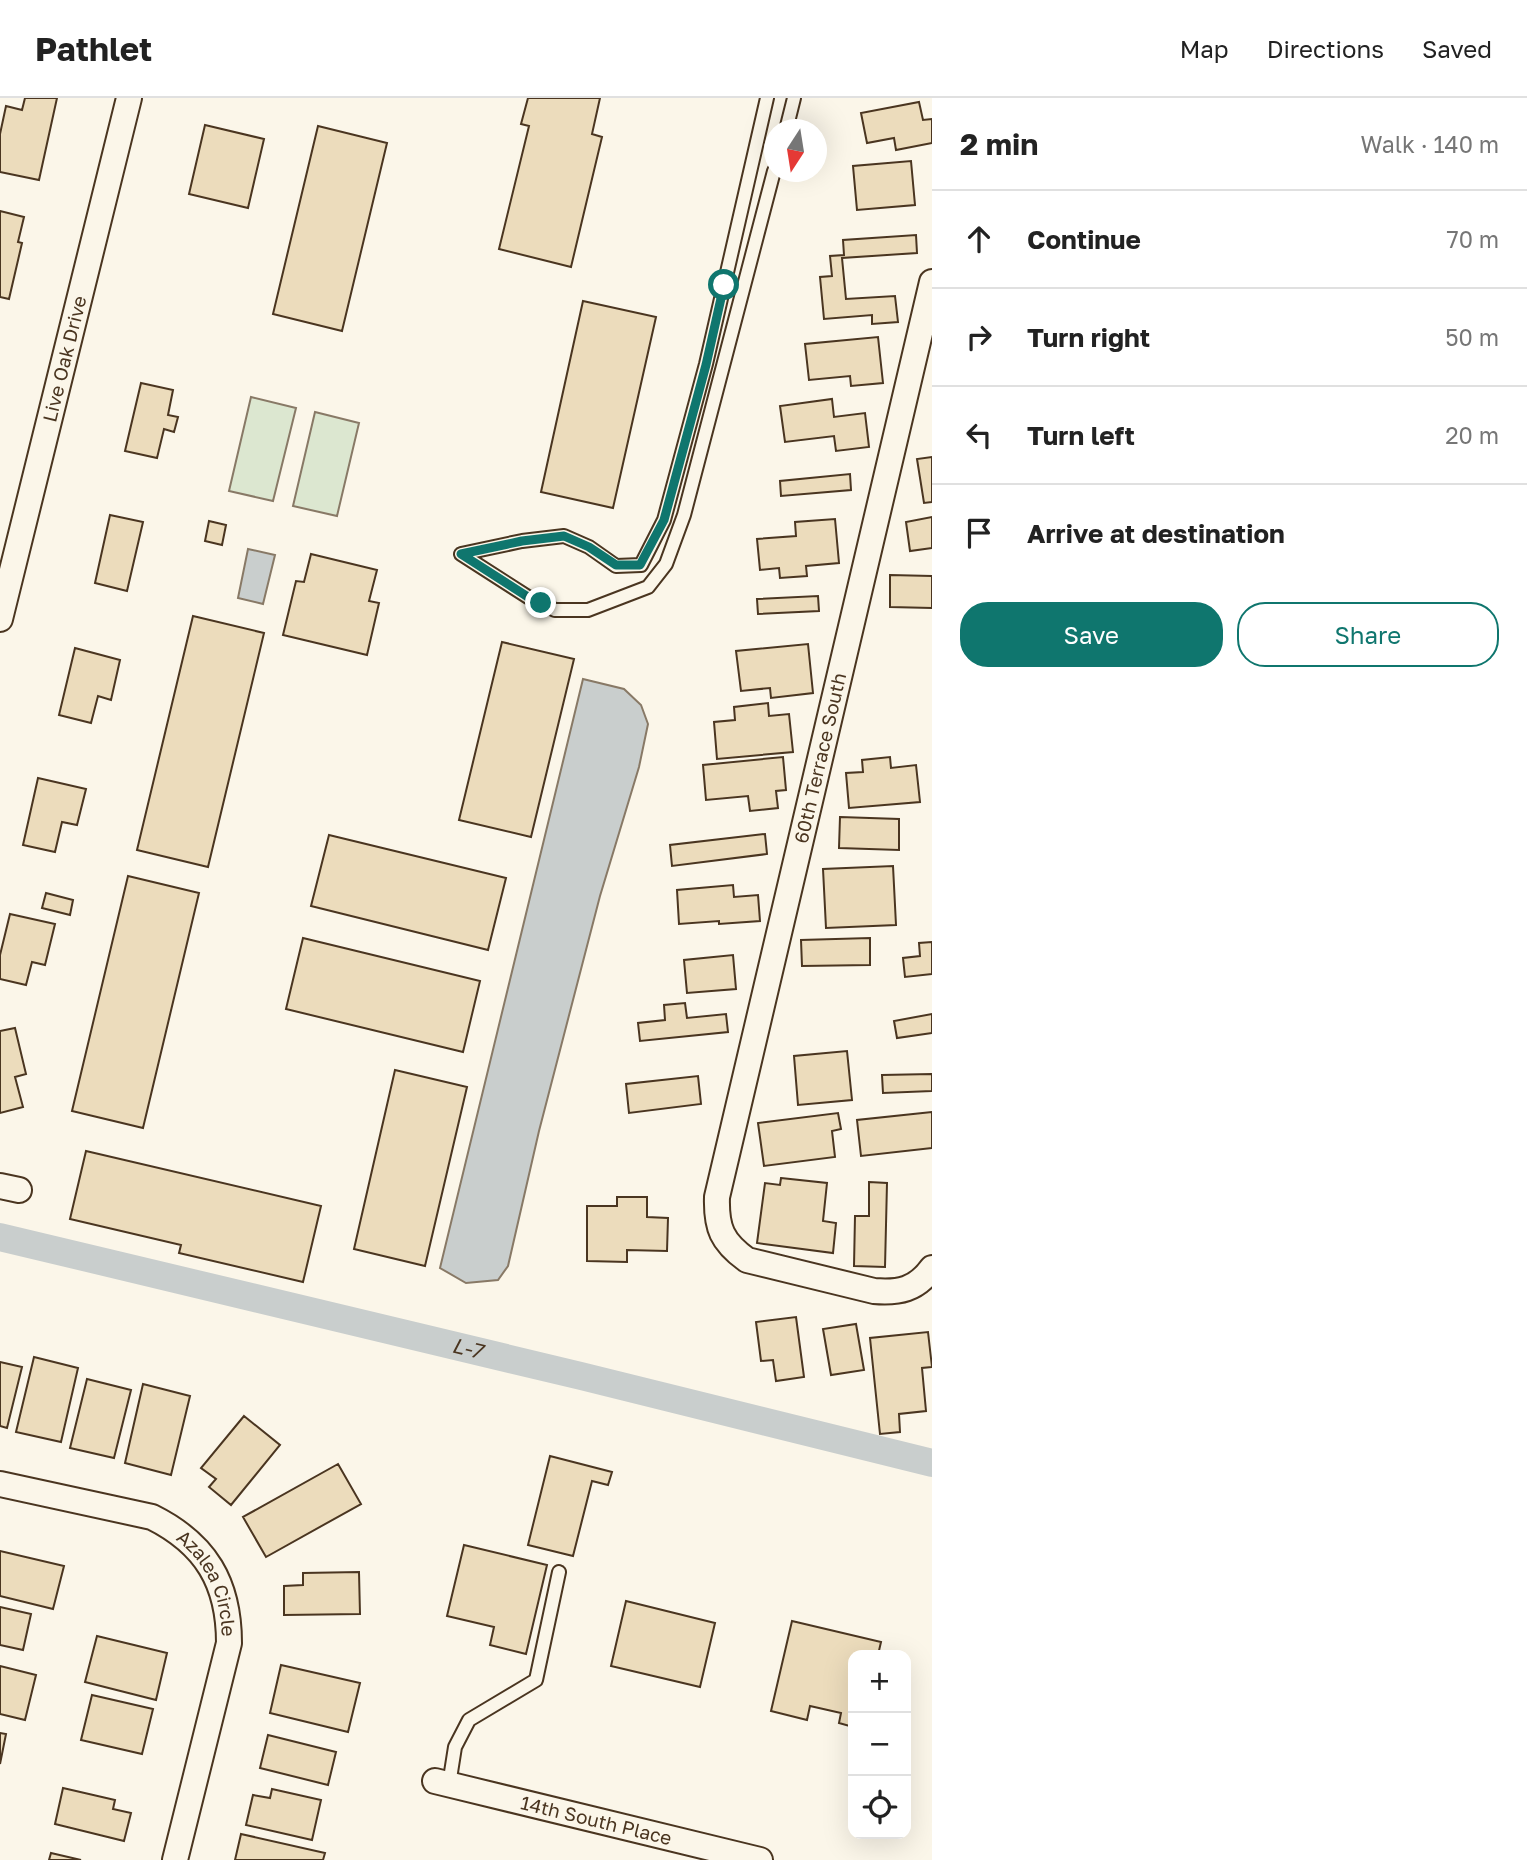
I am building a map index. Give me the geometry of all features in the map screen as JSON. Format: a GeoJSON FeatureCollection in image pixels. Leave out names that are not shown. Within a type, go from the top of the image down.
{"type":"FeatureCollection","features":[{"type":"Feature","properties":{"kind":"street","name":"Live Oak Drive"},"geometry":{"type":"LineString","coordinates":[[0,619],[129,98]]}},
{"type":"Feature","properties":{"kind":"street","name":"60th Terrace South"},"geometry":{"type":"LineString","coordinates":[[932,282],[717,1197],[716,1216],[721,1234],[732,1249],[747,1260],[874,1291],[892,1293],[911,1288],[932,1268]]}},
{"type":"Feature","properties":{"kind":"street","name":"Azalea Circle"},"geometry":{"type":"LineString","coordinates":[[0,1484],[152,1517],[170,1526],[200,1551],[220,1585],[228,1614],[229,1643],[175,1860]]}},
{"type":"Feature","properties":{"kind":"street","name":"14th South Place"},"geometry":{"type":"LineString","coordinates":[[442,1783],[760,1860]]}},
{"type":"Feature","properties":{"kind":"lane"},"geometry":{"type":"LineString","coordinates":[[767,98],[706,365],[664,520],[640,565],[616,565],[589,547],[564,536],[522,541],[461,554],[528,597],[555,610],[588,610],[648,587],[666,564],[684,515],[772,182]]}},
{"type":"Feature","properties":{"kind":"lane"},"geometry":{"type":"LineString","coordinates":[[789,119],[794,98]]}},
{"type":"Feature","properties":{"kind":"lane"},"geometry":{"type":"LineString","coordinates":[[442,1783],[455,1747],[469,1720],[536,1680],[559,1572]]}},
{"type":"Feature","properties":{"kind":"green space"},"geometry":{"type":"Polygon","coordinates":[[[251,397],[296,408],[273,501],[229,491],[251,397]]]}},
{"type":"Feature","properties":{"kind":"green space"},"geometry":{"type":"Polygon","coordinates":[[[315,412],[359,423],[337,516],[293,506],[315,412]]]}},
{"type":"Feature","properties":{"kind":"shaded area"},"geometry":{"type":"Polygon","coordinates":[[[248,549],[275,555],[263,604],[238,598],[248,549]]]}},
{"type":"Feature","properties":{"kind":"shaded area"},"geometry":{"type":"Polygon","coordinates":[[[583,679],[624,689],[641,705],[648,724],[639,767],[600,896],[539,1131],[508,1266],[498,1280],[466,1283],[440,1268],[583,679]]]}},
{"type":"Feature","properties":{"kind":"building"},"geometry":{"type":"Polygon","coordinates":[[[25,98],[57,98],[39,180],[0,172],[0,134],[6,106],[22,110],[25,98]]]}},
{"type":"Feature","properties":{"kind":"building"},"geometry":{"type":"Polygon","coordinates":[[[528,98],[600,98],[592,134],[602,137],[571,267],[499,249],[529,126],[521,124],[528,98]]]}},
{"type":"Feature","properties":{"kind":"building"},"geometry":{"type":"Polygon","coordinates":[[[919,102],[923,120],[932,119],[932,143],[896,150],[894,138],[867,143],[861,113],[919,102]]]}},
{"type":"Feature","properties":{"kind":"building"},"geometry":{"type":"Polygon","coordinates":[[[205,125],[264,139],[248,208],[189,194],[205,125]]]}},
{"type":"Feature","properties":{"kind":"building"},"geometry":{"type":"Polygon","coordinates":[[[318,126],[387,143],[342,331],[273,314],[318,126]]]}},
{"type":"Feature","properties":{"kind":"building"},"geometry":{"type":"Polygon","coordinates":[[[911,161],[915,205],[857,210],[853,166],[911,161]]]}},
{"type":"Feature","properties":{"kind":"building"},"geometry":{"type":"Polygon","coordinates":[[[0,211],[24,217],[18,242],[22,243],[9,299],[0,297],[0,211]]]}},
{"type":"Feature","properties":{"kind":"building"},"geometry":{"type":"Polygon","coordinates":[[[916,235],[917,253],[842,258],[846,299],[895,296],[898,322],[872,324],[872,315],[824,319],[820,277],[832,276],[830,256],[844,255],[843,240],[916,235]]]}},
{"type":"Feature","properties":{"kind":"building"},"geometry":{"type":"Polygon","coordinates":[[[583,301],[656,317],[613,508],[541,492],[583,301]]]}},
{"type":"Feature","properties":{"kind":"building"},"geometry":{"type":"Polygon","coordinates":[[[878,337],[883,383],[851,386],[850,376],[809,380],[805,344],[878,337]]]}},
{"type":"Feature","properties":{"kind":"building"},"geometry":{"type":"Polygon","coordinates":[[[141,383],[173,390],[168,415],[178,417],[174,432],[164,429],[157,458],[125,451],[141,383]]]}},
{"type":"Feature","properties":{"kind":"building"},"geometry":{"type":"Polygon","coordinates":[[[832,399],[834,417],[865,413],[869,447],[836,451],[834,436],[785,442],[780,406],[832,399]]]}},
{"type":"Feature","properties":{"kind":"building"},"geometry":{"type":"Polygon","coordinates":[[[932,457],[932,502],[924,503],[917,459],[932,457]]]}},
{"type":"Feature","properties":{"kind":"building"},"geometry":{"type":"Polygon","coordinates":[[[850,474],[851,490],[781,496],[780,481],[850,474]]]}},
{"type":"Feature","properties":{"kind":"building"},"geometry":{"type":"Polygon","coordinates":[[[110,515],[143,522],[127,591],[95,583],[110,515]]]}},
{"type":"Feature","properties":{"kind":"building"},"geometry":{"type":"Polygon","coordinates":[[[932,517],[932,548],[910,551],[906,522],[932,517]]]}},
{"type":"Feature","properties":{"kind":"building"},"geometry":{"type":"Polygon","coordinates":[[[835,519],[839,563],[806,566],[807,576],[780,578],[779,568],[760,570],[757,539],[796,536],[795,522],[835,519]]]}},
{"type":"Feature","properties":{"kind":"building"},"geometry":{"type":"Polygon","coordinates":[[[209,521],[226,525],[222,545],[205,541],[209,521]]]}},
{"type":"Feature","properties":{"kind":"building"},"geometry":{"type":"Polygon","coordinates":[[[311,554],[377,570],[369,601],[379,603],[367,655],[283,635],[296,581],[304,582],[311,554]]]}},
{"type":"Feature","properties":{"kind":"building"},"geometry":{"type":"Polygon","coordinates":[[[890,575],[932,576],[932,608],[890,607],[890,575]]]}},
{"type":"Feature","properties":{"kind":"building"},"geometry":{"type":"Polygon","coordinates":[[[818,596],[819,611],[758,614],[757,599],[818,596]]]}},
{"type":"Feature","properties":{"kind":"building"},"geometry":{"type":"Polygon","coordinates":[[[193,616],[264,633],[208,867],[137,850],[193,616]]]}},
{"type":"Feature","properties":{"kind":"building"},"geometry":{"type":"Polygon","coordinates":[[[502,642],[574,659],[531,837],[459,820],[502,642]]]}},
{"type":"Feature","properties":{"kind":"building"},"geometry":{"type":"Polygon","coordinates":[[[808,644],[813,693],[771,698],[770,688],[741,691],[736,651],[808,644]]]}},
{"type":"Feature","properties":{"kind":"building"},"geometry":{"type":"Polygon","coordinates":[[[75,648],[120,660],[111,700],[98,696],[91,723],[59,715],[75,648]]]}},
{"type":"Feature","properties":{"kind":"building"},"geometry":{"type":"Polygon","coordinates":[[[768,703],[769,716],[789,714],[793,752],[717,759],[714,722],[735,720],[734,707],[768,703]]]}},
{"type":"Feature","properties":{"kind":"building"},"geometry":{"type":"Polygon","coordinates":[[[783,757],[786,790],[776,791],[778,808],[750,811],[748,796],[706,800],[703,765],[783,757]]]}},
{"type":"Feature","properties":{"kind":"building"},"geometry":{"type":"Polygon","coordinates":[[[890,757],[891,768],[916,765],[920,802],[849,808],[846,773],[863,772],[862,760],[890,757]]]}},
{"type":"Feature","properties":{"kind":"building"},"geometry":{"type":"Polygon","coordinates":[[[38,778],[86,789],[77,825],[62,822],[55,852],[23,845],[38,778]]]}},
{"type":"Feature","properties":{"kind":"building"},"geometry":{"type":"Polygon","coordinates":[[[840,817],[899,819],[899,850],[839,848],[840,817]]]}},
{"type":"Feature","properties":{"kind":"building"},"geometry":{"type":"Polygon","coordinates":[[[765,834],[767,854],[672,866],[670,845],[765,834]]]}},
{"type":"Feature","properties":{"kind":"building"},"geometry":{"type":"Polygon","coordinates":[[[329,835],[506,878],[488,950],[311,906],[329,835]]]}},
{"type":"Feature","properties":{"kind":"building"},"geometry":{"type":"Polygon","coordinates":[[[893,866],[896,925],[826,928],[823,869],[893,866]]]}},
{"type":"Feature","properties":{"kind":"building"},"geometry":{"type":"Polygon","coordinates":[[[128,876],[199,893],[143,1128],[72,1111],[128,876]]]}},
{"type":"Feature","properties":{"kind":"building"},"geometry":{"type":"Polygon","coordinates":[[[733,885],[734,897],[758,895],[760,921],[679,924],[677,890],[733,885]]]}},
{"type":"Feature","properties":{"kind":"building"},"geometry":{"type":"Polygon","coordinates":[[[46,893],[73,900],[70,915],[42,908],[46,893]]]}},
{"type":"Feature","properties":{"kind":"building"},"geometry":{"type":"Polygon","coordinates":[[[10,914],[55,924],[45,965],[32,962],[26,985],[0,979],[0,955],[10,914]]]}},
{"type":"Feature","properties":{"kind":"building"},"geometry":{"type":"Polygon","coordinates":[[[303,938],[480,981],[463,1052],[286,1009],[303,938]]]}},
{"type":"Feature","properties":{"kind":"building"},"geometry":{"type":"Polygon","coordinates":[[[870,938],[870,965],[802,966],[801,940],[870,938]]]}},
{"type":"Feature","properties":{"kind":"building"},"geometry":{"type":"Polygon","coordinates":[[[932,942],[932,974],[905,977],[903,958],[920,956],[919,943],[932,942]]]}},
{"type":"Feature","properties":{"kind":"building"},"geometry":{"type":"Polygon","coordinates":[[[733,955],[736,989],[687,993],[684,960],[733,955]]]}},
{"type":"Feature","properties":{"kind":"building"},"geometry":{"type":"Polygon","coordinates":[[[685,1003],[687,1018],[726,1014],[728,1032],[640,1041],[638,1023],[665,1020],[664,1005],[685,1003]]]}},
{"type":"Feature","properties":{"kind":"building"},"geometry":{"type":"Polygon","coordinates":[[[932,1014],[932,1033],[897,1038],[894,1021],[932,1014]]]}},
{"type":"Feature","properties":{"kind":"building"},"geometry":{"type":"Polygon","coordinates":[[[15,1028],[26,1074],[15,1077],[23,1107],[0,1113],[0,1031],[15,1028]]]}},
{"type":"Feature","properties":{"kind":"building"},"geometry":{"type":"Polygon","coordinates":[[[847,1051],[852,1100],[798,1105],[794,1056],[847,1051]]]}},
{"type":"Feature","properties":{"kind":"building"},"geometry":{"type":"Polygon","coordinates":[[[395,1070],[467,1087],[425,1266],[354,1249],[395,1070]]]}},
{"type":"Feature","properties":{"kind":"building"},"geometry":{"type":"Polygon","coordinates":[[[932,1074],[932,1091],[883,1093],[882,1075],[932,1074]]]}},
{"type":"Feature","properties":{"kind":"building"},"geometry":{"type":"Polygon","coordinates":[[[698,1076],[701,1104],[629,1113],[626,1084],[698,1076]]]}},
{"type":"Feature","properties":{"kind":"building"},"geometry":{"type":"Polygon","coordinates":[[[932,1112],[932,1148],[861,1156],[857,1120],[932,1112]]]}},
{"type":"Feature","properties":{"kind":"building"},"geometry":{"type":"Polygon","coordinates":[[[838,1113],[841,1129],[832,1131],[835,1157],[764,1166],[758,1123],[838,1113]]]}},
{"type":"Feature","properties":{"kind":"building"},"geometry":{"type":"Polygon","coordinates":[[[86,1151],[321,1206],[303,1282],[179,1253],[181,1245],[70,1219],[86,1151]]]}},
{"type":"Feature","properties":{"kind":"building"},"geometry":{"type":"Polygon","coordinates":[[[781,1178],[827,1183],[823,1221],[836,1223],[833,1253],[757,1243],[765,1183],[780,1185],[781,1178]]]}},
{"type":"Feature","properties":{"kind":"building"},"geometry":{"type":"Polygon","coordinates":[[[869,1182],[887,1183],[885,1267],[854,1266],[855,1216],[869,1216],[869,1182]]]}},
{"type":"Feature","properties":{"kind":"building"},"geometry":{"type":"Polygon","coordinates":[[[617,1197],[647,1197],[647,1217],[668,1218],[667,1251],[627,1250],[627,1262],[587,1261],[587,1206],[617,1206],[617,1197]]]}},
{"type":"Feature","properties":{"kind":"building"},"geometry":{"type":"Polygon","coordinates":[[[796,1317],[804,1377],[776,1381],[773,1360],[761,1361],[756,1322],[796,1317]]]}},
{"type":"Feature","properties":{"kind":"building"},"geometry":{"type":"Polygon","coordinates":[[[856,1324],[864,1370],[831,1375],[823,1329],[856,1324]]]}},
{"type":"Feature","properties":{"kind":"building"},"geometry":{"type":"Polygon","coordinates":[[[928,1332],[932,1367],[922,1368],[926,1411],[899,1414],[900,1432],[880,1434],[870,1338],[928,1332]]]}},
{"type":"Feature","properties":{"kind":"building"},"geometry":{"type":"Polygon","coordinates":[[[34,1357],[78,1368],[61,1442],[16,1432],[34,1357]]]}},
{"type":"Feature","properties":{"kind":"building"},"geometry":{"type":"Polygon","coordinates":[[[0,1362],[22,1367],[7,1428],[0,1426],[0,1362]]]}},
{"type":"Feature","properties":{"kind":"building"},"geometry":{"type":"Polygon","coordinates":[[[87,1379],[131,1390],[114,1458],[70,1448],[87,1379]]]}},
{"type":"Feature","properties":{"kind":"building"},"geometry":{"type":"Polygon","coordinates":[[[143,1384],[190,1396],[171,1475],[125,1463],[143,1384]]]}},
{"type":"Feature","properties":{"kind":"building"},"geometry":{"type":"Polygon","coordinates":[[[244,1416],[280,1445],[231,1505],[209,1487],[216,1479],[201,1468],[244,1416]]]}},
{"type":"Feature","properties":{"kind":"building"},"geometry":{"type":"Polygon","coordinates":[[[550,1456],[612,1472],[608,1485],[592,1481],[573,1556],[528,1545],[550,1456]]]}},
{"type":"Feature","properties":{"kind":"building"},"geometry":{"type":"Polygon","coordinates":[[[338,1464],[361,1504],[266,1557],[243,1517],[338,1464]]]}},
{"type":"Feature","properties":{"kind":"building"},"geometry":{"type":"Polygon","coordinates":[[[464,1545],[547,1565],[526,1654],[490,1645],[494,1627],[447,1616],[464,1545]]]}},
{"type":"Feature","properties":{"kind":"building"},"geometry":{"type":"Polygon","coordinates":[[[0,1551],[64,1566],[53,1609],[0,1596],[0,1551]]]}},
{"type":"Feature","properties":{"kind":"building"},"geometry":{"type":"Polygon","coordinates":[[[359,1572],[360,1614],[284,1615],[284,1586],[303,1585],[303,1573],[359,1572]]]}},
{"type":"Feature","properties":{"kind":"building"},"geometry":{"type":"Polygon","coordinates":[[[626,1601],[715,1623],[700,1687],[611,1666],[626,1601]]]}},
{"type":"Feature","properties":{"kind":"building"},"geometry":{"type":"Polygon","coordinates":[[[0,1607],[31,1614],[23,1650],[0,1645],[0,1607]]]}},
{"type":"Feature","properties":{"kind":"building"},"geometry":{"type":"Polygon","coordinates":[[[792,1621],[881,1642],[879,1650],[848,1650],[848,1726],[839,1723],[841,1713],[810,1706],[807,1720],[771,1711],[792,1621]]]}},
{"type":"Feature","properties":{"kind":"building"},"geometry":{"type":"Polygon","coordinates":[[[97,1636],[167,1653],[156,1700],[85,1682],[97,1636]]]}},
{"type":"Feature","properties":{"kind":"building"},"geometry":{"type":"Polygon","coordinates":[[[281,1665],[360,1683],[348,1732],[270,1713],[281,1665]]]}},
{"type":"Feature","properties":{"kind":"building"},"geometry":{"type":"Polygon","coordinates":[[[0,1666],[36,1675],[25,1720],[0,1714],[0,1666]]]}},
{"type":"Feature","properties":{"kind":"building"},"geometry":{"type":"Polygon","coordinates":[[[92,1695],[153,1709],[142,1754],[81,1740],[92,1695]]]}},
{"type":"Feature","properties":{"kind":"building"},"geometry":{"type":"Polygon","coordinates":[[[0,1733],[6,1734],[0,1764],[0,1733]]]}},
{"type":"Feature","properties":{"kind":"building"},"geometry":{"type":"Polygon","coordinates":[[[268,1735],[336,1752],[328,1785],[260,1768],[268,1735]]]}},
{"type":"Feature","properties":{"kind":"building"},"geometry":{"type":"Polygon","coordinates":[[[63,1788],[115,1800],[113,1809],[131,1813],[124,1841],[55,1824],[63,1788]]]}},
{"type":"Feature","properties":{"kind":"building"},"geometry":{"type":"Polygon","coordinates":[[[272,1789],[321,1800],[312,1840],[246,1825],[253,1795],[270,1798],[272,1789]]]}},
{"type":"Feature","properties":{"kind":"building"},"geometry":{"type":"Polygon","coordinates":[[[241,1834],[325,1853],[323,1860],[235,1860],[241,1834]]]}},
{"type":"Feature","properties":{"kind":"building"},"geometry":{"type":"Polygon","coordinates":[[[51,1853],[81,1860],[49,1860],[51,1853]]]}},
{"type":"Feature","properties":{"kind":"waterway","name":"L-7"},"geometry":{"type":"LineString","coordinates":[[0,1237],[932,1463]]}},
{"type":"Feature","properties":{"kind":"route"},"geometry":{"type":"LineString","coordinates":[[541,603],[461,554],[522,541],[564,536],[589,547],[616,565],[640,565],[664,520],[706,365],[724,285]]}}]}
